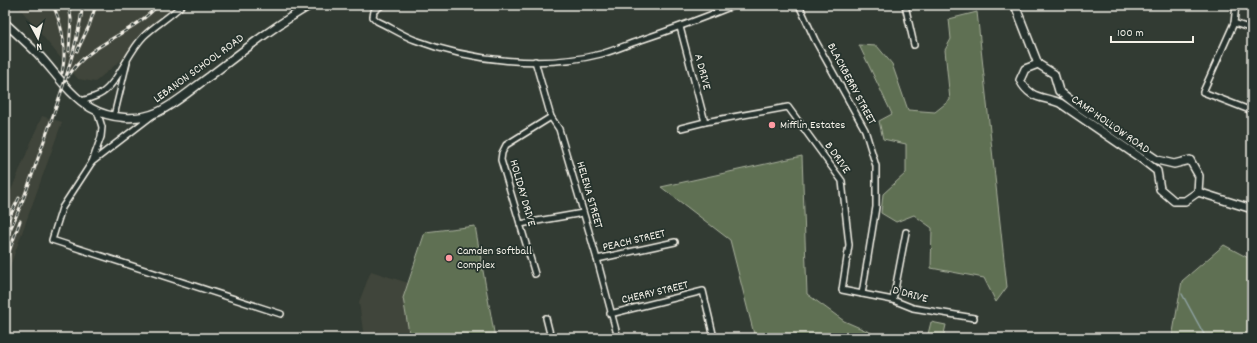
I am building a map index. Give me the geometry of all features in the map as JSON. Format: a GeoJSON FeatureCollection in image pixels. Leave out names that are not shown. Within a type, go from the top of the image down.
{"type":"FeatureCollection","features":[{"type":"Feature","properties":{"kind":"main road","name":"LEBANON SCHOOL ROAD"},"geometry":{"type":"LineString","coordinates":[[7,24],[37,53],[81,101],[97,111],[114,116],[131,118],[157,112],[177,101],[262,36],[291,16],[311,5]]}},
{"type":"Feature","properties":{"kind":"main road"},"geometry":{"type":"LineString","coordinates":[[1015,5],[1038,64]]}},
{"type":"Feature","properties":{"kind":"main road","name":"CAMP HOLLOW ROAD"},"geometry":{"type":"LineString","coordinates":[[1038,64],[1054,74],[1059,90],[1078,106],[1139,146],[1157,160],[1174,164],[1190,160],[1199,176],[1198,192],[1185,201],[1174,201],[1160,189],[1157,171],[1139,157],[1060,103],[1034,96],[1025,89],[1020,80],[1025,69],[1038,64]]}},
{"type":"Feature","properties":{"kind":"main road"},"geometry":{"type":"LineString","coordinates":[[1198,192],[1252,209]]}},
{"type":"Feature","properties":{"kind":"street"},"geometry":{"type":"LineString","coordinates":[[81,101],[93,98],[102,93],[109,86],[144,36],[182,5]]}},
{"type":"Feature","properties":{"kind":"street"},"geometry":{"type":"LineString","coordinates":[[382,5],[374,11],[373,17],[377,21],[415,40],[460,53],[494,59],[535,61],[569,59],[601,54],[680,27],[735,5]]}},
{"type":"Feature","properties":{"kind":"street","name":"BLACKBERRY STREET"},"geometry":{"type":"LineString","coordinates":[[800,5],[815,40],[865,130],[876,166],[876,206],[862,294]]}},
{"type":"Feature","properties":{"kind":"street"},"geometry":{"type":"LineString","coordinates":[[905,5],[914,45]]}},
{"type":"Feature","properties":{"kind":"street"},"geometry":{"type":"LineString","coordinates":[[1236,5],[1234,22],[1203,92],[1252,111]]}},
{"type":"Feature","properties":{"kind":"street"},"geometry":{"type":"LineString","coordinates":[[1234,22],[1252,29]]}},
{"type":"Feature","properties":{"kind":"street"},"geometry":{"type":"LineString","coordinates":[[5,36],[7,24]]}},
{"type":"Feature","properties":{"kind":"street","name":"A DRIVE"},"geometry":{"type":"LineString","coordinates":[[680,27],[705,122]]}},
{"type":"Feature","properties":{"kind":"street"},"geometry":{"type":"LineString","coordinates":[[114,116],[128,57]]}},
{"type":"Feature","properties":{"kind":"street","name":"HELENA STREET"},"geometry":{"type":"LineString","coordinates":[[535,61],[550,117],[560,129],[597,260],[610,314],[618,338]]}},
{"type":"Feature","properties":{"kind":"street","name":"B DRIVE"},"geometry":{"type":"LineString","coordinates":[[681,128],[705,122],[788,107],[842,181],[849,245],[842,290]]}},
{"type":"Feature","properties":{"kind":"street"},"geometry":{"type":"LineString","coordinates":[[97,111],[102,127],[101,137],[92,162],[62,208],[52,240],[281,314]]}},
{"type":"Feature","properties":{"kind":"street"},"geometry":{"type":"LineString","coordinates":[[92,162],[157,112]]}},
{"type":"Feature","properties":{"kind":"street","name":"HOLIDAY DRIVE"},"geometry":{"type":"LineString","coordinates":[[535,274],[501,160],[502,152],[506,145],[550,117]]}},
{"type":"Feature","properties":{"kind":"street"},"geometry":{"type":"LineString","coordinates":[[520,224],[583,213]]}},
{"type":"Feature","properties":{"kind":"street"},"geometry":{"type":"LineString","coordinates":[[893,300],[906,232]]}},
{"type":"Feature","properties":{"kind":"street","name":"PEACH STREET"},"geometry":{"type":"LineString","coordinates":[[597,260],[675,242]]}},
{"type":"Feature","properties":{"kind":"street","name":"D DRIVE"},"geometry":{"type":"LineString","coordinates":[[842,290],[893,300],[913,308],[974,318]]}},
{"type":"Feature","properties":{"kind":"street","name":"CHERRY STREET"},"geometry":{"type":"LineString","coordinates":[[610,314],[703,292],[714,338]]}},
{"type":"Feature","properties":{"kind":"street"},"geometry":{"type":"LineString","coordinates":[[546,318],[551,338]]}},
{"type":"Feature","properties":{"kind":"shaded area"},"geometry":{"type":"Polygon","coordinates":[[[17,5],[186,5],[95,82],[78,79],[17,5]]]}},
{"type":"Feature","properties":{"kind":"shaded area"},"geometry":{"type":"Polygon","coordinates":[[[42,116],[62,122],[5,280],[5,205],[42,116]]]}},
{"type":"Feature","properties":{"kind":"shaded area"},"geometry":{"type":"Polygon","coordinates":[[[371,271],[408,283],[403,298],[410,338],[364,338],[359,302],[371,271]]]}},
{"type":"Feature","properties":{"kind":"green space"},"geometry":{"type":"Polygon","coordinates":[[[977,12],[1007,287],[996,302],[984,278],[931,268],[932,228],[914,215],[896,222],[881,213],[883,194],[906,173],[906,144],[883,139],[879,121],[892,114],[859,45],[877,46],[892,64],[908,110],[935,112],[950,100],[945,50],[951,39],[949,19],[977,12]]]}},
{"type":"Feature","properties":{"kind":"green space"},"geometry":{"type":"Polygon","coordinates":[[[802,156],[807,294],[844,321],[883,338],[755,338],[730,240],[661,187],[802,156]]]}},
{"type":"Feature","properties":{"kind":"green space","name":"Camden Softball Complex"},"geometry":{"type":"Polygon","coordinates":[[[475,226],[495,338],[410,338],[403,298],[425,232],[475,226]]]}},
{"type":"Feature","properties":{"kind":"green space"},"geometry":{"type":"Polygon","coordinates":[[[1224,245],[1252,260],[1252,338],[1172,338],[1182,281],[1224,245]]]}},
{"type":"Feature","properties":{"kind":"green space"},"geometry":{"type":"Polygon","coordinates":[[[931,322],[946,325],[943,338],[927,338],[931,322]]]}},
{"type":"Feature","properties":{"kind":"waterway"},"geometry":{"type":"LineString","coordinates":[[1182,294],[1206,338]]}},
{"type":"Feature","properties":{"kind":"railway"},"geometry":{"type":"LineString","coordinates":[[53,5],[62,30],[64,47],[62,73]]}},
{"type":"Feature","properties":{"kind":"railway"},"geometry":{"type":"LineString","coordinates":[[69,5],[71,19],[69,51]]}},
{"type":"Feature","properties":{"kind":"railway"},"geometry":{"type":"LineString","coordinates":[[5,240],[27,189],[62,89],[72,56],[83,5]]}},
{"type":"Feature","properties":{"kind":"railway"},"geometry":{"type":"LineString","coordinates":[[77,51],[89,26],[96,5]]}},
{"type":"Feature","properties":{"kind":"railway"},"geometry":{"type":"LineString","coordinates":[[68,77],[77,65],[98,47],[136,24],[158,5]]}},
{"type":"Feature","properties":{"kind":"railway"},"geometry":{"type":"LineString","coordinates":[[5,226],[19,198]]}},
{"type":"Feature","properties":{"kind":"railway"},"geometry":{"type":"LineString","coordinates":[[5,263],[20,221]]}},
{"type":"Feature","properties":{"kind":"place","name":"Mifflin Estates"},"geometry":{"type":"Point","coordinates":[772,125]}},
{"type":"Feature","properties":{"kind":"place","name":"Camden Softball Complex"},"geometry":{"type":"Point","coordinates":[449,258]}}]}
